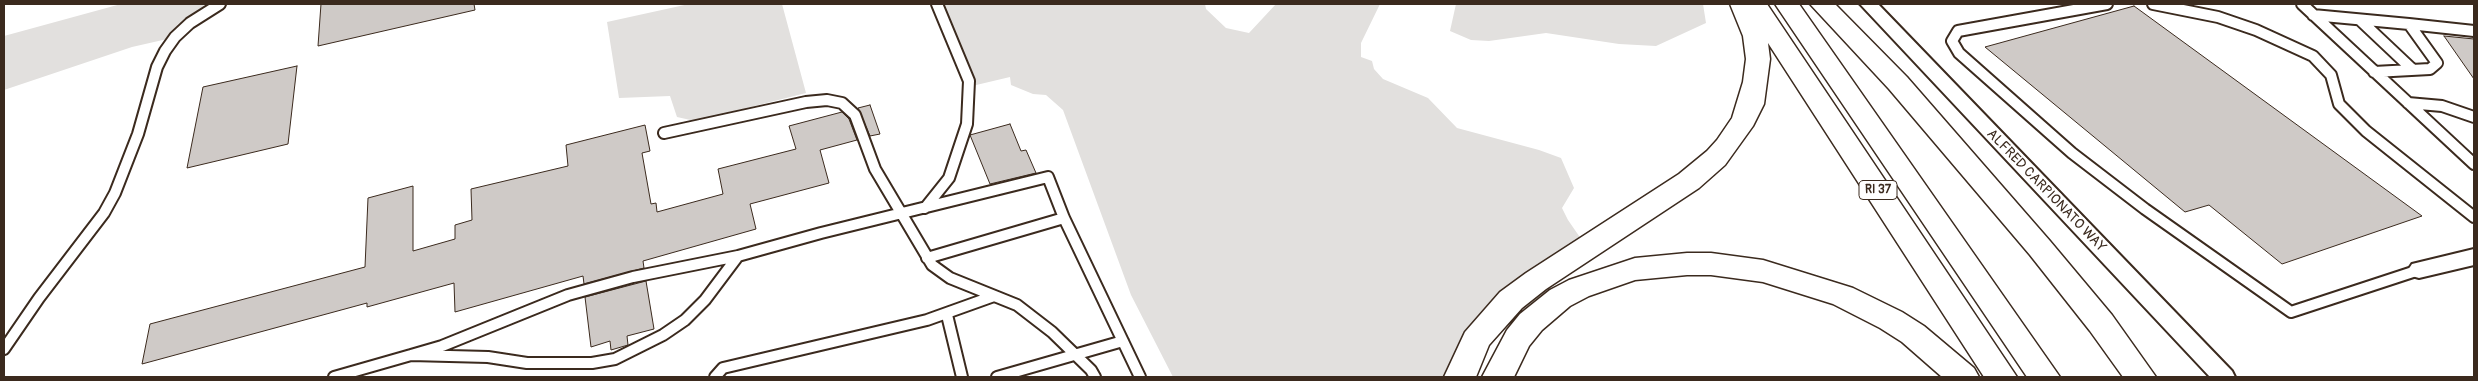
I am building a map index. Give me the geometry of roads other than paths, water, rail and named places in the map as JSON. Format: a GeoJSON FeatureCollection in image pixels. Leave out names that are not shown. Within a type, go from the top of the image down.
{"type":"FeatureCollection","features":[{"type":"Feature","properties":{"kind":"highway"},"geometry":{"type":"LineString","coordinates":[[1460,377],[1476,340],[1511,300],[1536,281],[1689,181],[1716,158],[1726,146],[1744,120],[1751,104],[1756,82],[1758,59],[1755,36],[1742,4]]}},
{"type":"Feature","properties":{"kind":"highway","name":"RI 37"},"geometry":{"type":"LineString","coordinates":[[1754,4],[2001,377]]}},
{"type":"Feature","properties":{"kind":"highway","name":"RI 37"},"geometry":{"type":"LineString","coordinates":[[1787,4],[2044,377]]}},
{"type":"Feature","properties":{"kind":"highway"},"geometry":{"type":"LineString","coordinates":[[1822,4],[1891,76],[2046,255],[2101,323],[2140,377]]}},
{"type":"Feature","properties":{"kind":"highway"},"geometry":{"type":"LineString","coordinates":[[1498,377],[1518,338],[1531,322],[1560,298],[1580,288],[1635,269],[1687,264],[1711,264],[1763,271],[1788,277],[1843,296],[1891,320],[1913,334],[1963,377]]}},
{"type":"Feature","properties":{"kind":"street","name":"ALFRED CARPIONATO WAY"},"geometry":{"type":"LineString","coordinates":[[1869,4],[2224,377]]}},
{"type":"Feature","properties":{"kind":"street"},"geometry":{"type":"LineString","coordinates":[[2419,270],[2474,257]]}},
{"type":"Feature","properties":{"kind":"lane"},"geometry":{"type":"LineString","coordinates":[[4,349],[39,298],[104,213],[115,193],[138,134],[157,67],[165,52],[190,23],[220,4]]}},
{"type":"Feature","properties":{"kind":"lane"},"geometry":{"type":"LineString","coordinates":[[926,208],[948,178],[967,124],[969,81],[937,4]]}},
{"type":"Feature","properties":{"kind":"lane"},"geometry":{"type":"LineString","coordinates":[[2108,4],[1958,31],[1952,41],[1959,53],[2072,153],[2146,209],[2291,312],[2419,270]]}},
{"type":"Feature","properties":{"kind":"lane"},"geometry":{"type":"LineString","coordinates":[[2153,4],[2218,17],[2256,30],[2313,56],[2331,75],[2340,104],[2366,131],[2474,216]]}},
{"type":"Feature","properties":{"kind":"lane"},"geometry":{"type":"LineString","coordinates":[[2302,4],[2474,164]]}},
{"type":"Feature","properties":{"kind":"lane"},"geometry":{"type":"LineString","coordinates":[[2313,15],[2474,30]]}},
{"type":"Feature","properties":{"kind":"lane"},"geometry":{"type":"LineString","coordinates":[[2360,20],[2413,70]]}},
{"type":"Feature","properties":{"kind":"lane"},"geometry":{"type":"LineString","coordinates":[[2374,72],[2430,69],[2437,64],[2409,24]]}},
{"type":"Feature","properties":{"kind":"lane"},"geometry":{"type":"LineString","coordinates":[[664,133],[806,102],[827,100],[842,103],[855,116],[876,169],[932,265],[950,278],[1017,305],[1052,332],[1075,353],[1095,377]]}},
{"type":"Feature","properties":{"kind":"lane"},"geometry":{"type":"LineString","coordinates":[[2408,103],[2442,106],[2474,117]]}},
{"type":"Feature","properties":{"kind":"lane"},"geometry":{"type":"LineString","coordinates":[[334,377],[450,343],[568,294],[633,277],[738,256],[821,233],[1048,177],[1064,218],[1140,377]]}},
{"type":"Feature","properties":{"kind":"lane"},"geometry":{"type":"LineString","coordinates":[[927,258],[1064,218]]}},
{"type":"Feature","properties":{"kind":"lane"},"geometry":{"type":"LineString","coordinates":[[412,355],[488,356],[527,362],[592,363],[614,359],[663,335],[685,320],[705,300],[738,256]]}},
{"type":"Feature","properties":{"kind":"lane"},"geometry":{"type":"LineString","coordinates":[[715,377],[723,368],[946,315],[994,296]]}},
{"type":"Feature","properties":{"kind":"lane"},"geometry":{"type":"LineString","coordinates":[[946,315],[962,377]]}},
{"type":"Feature","properties":{"kind":"lane"},"geometry":{"type":"LineString","coordinates":[[997,377],[1075,353],[1123,341]]}}]}
